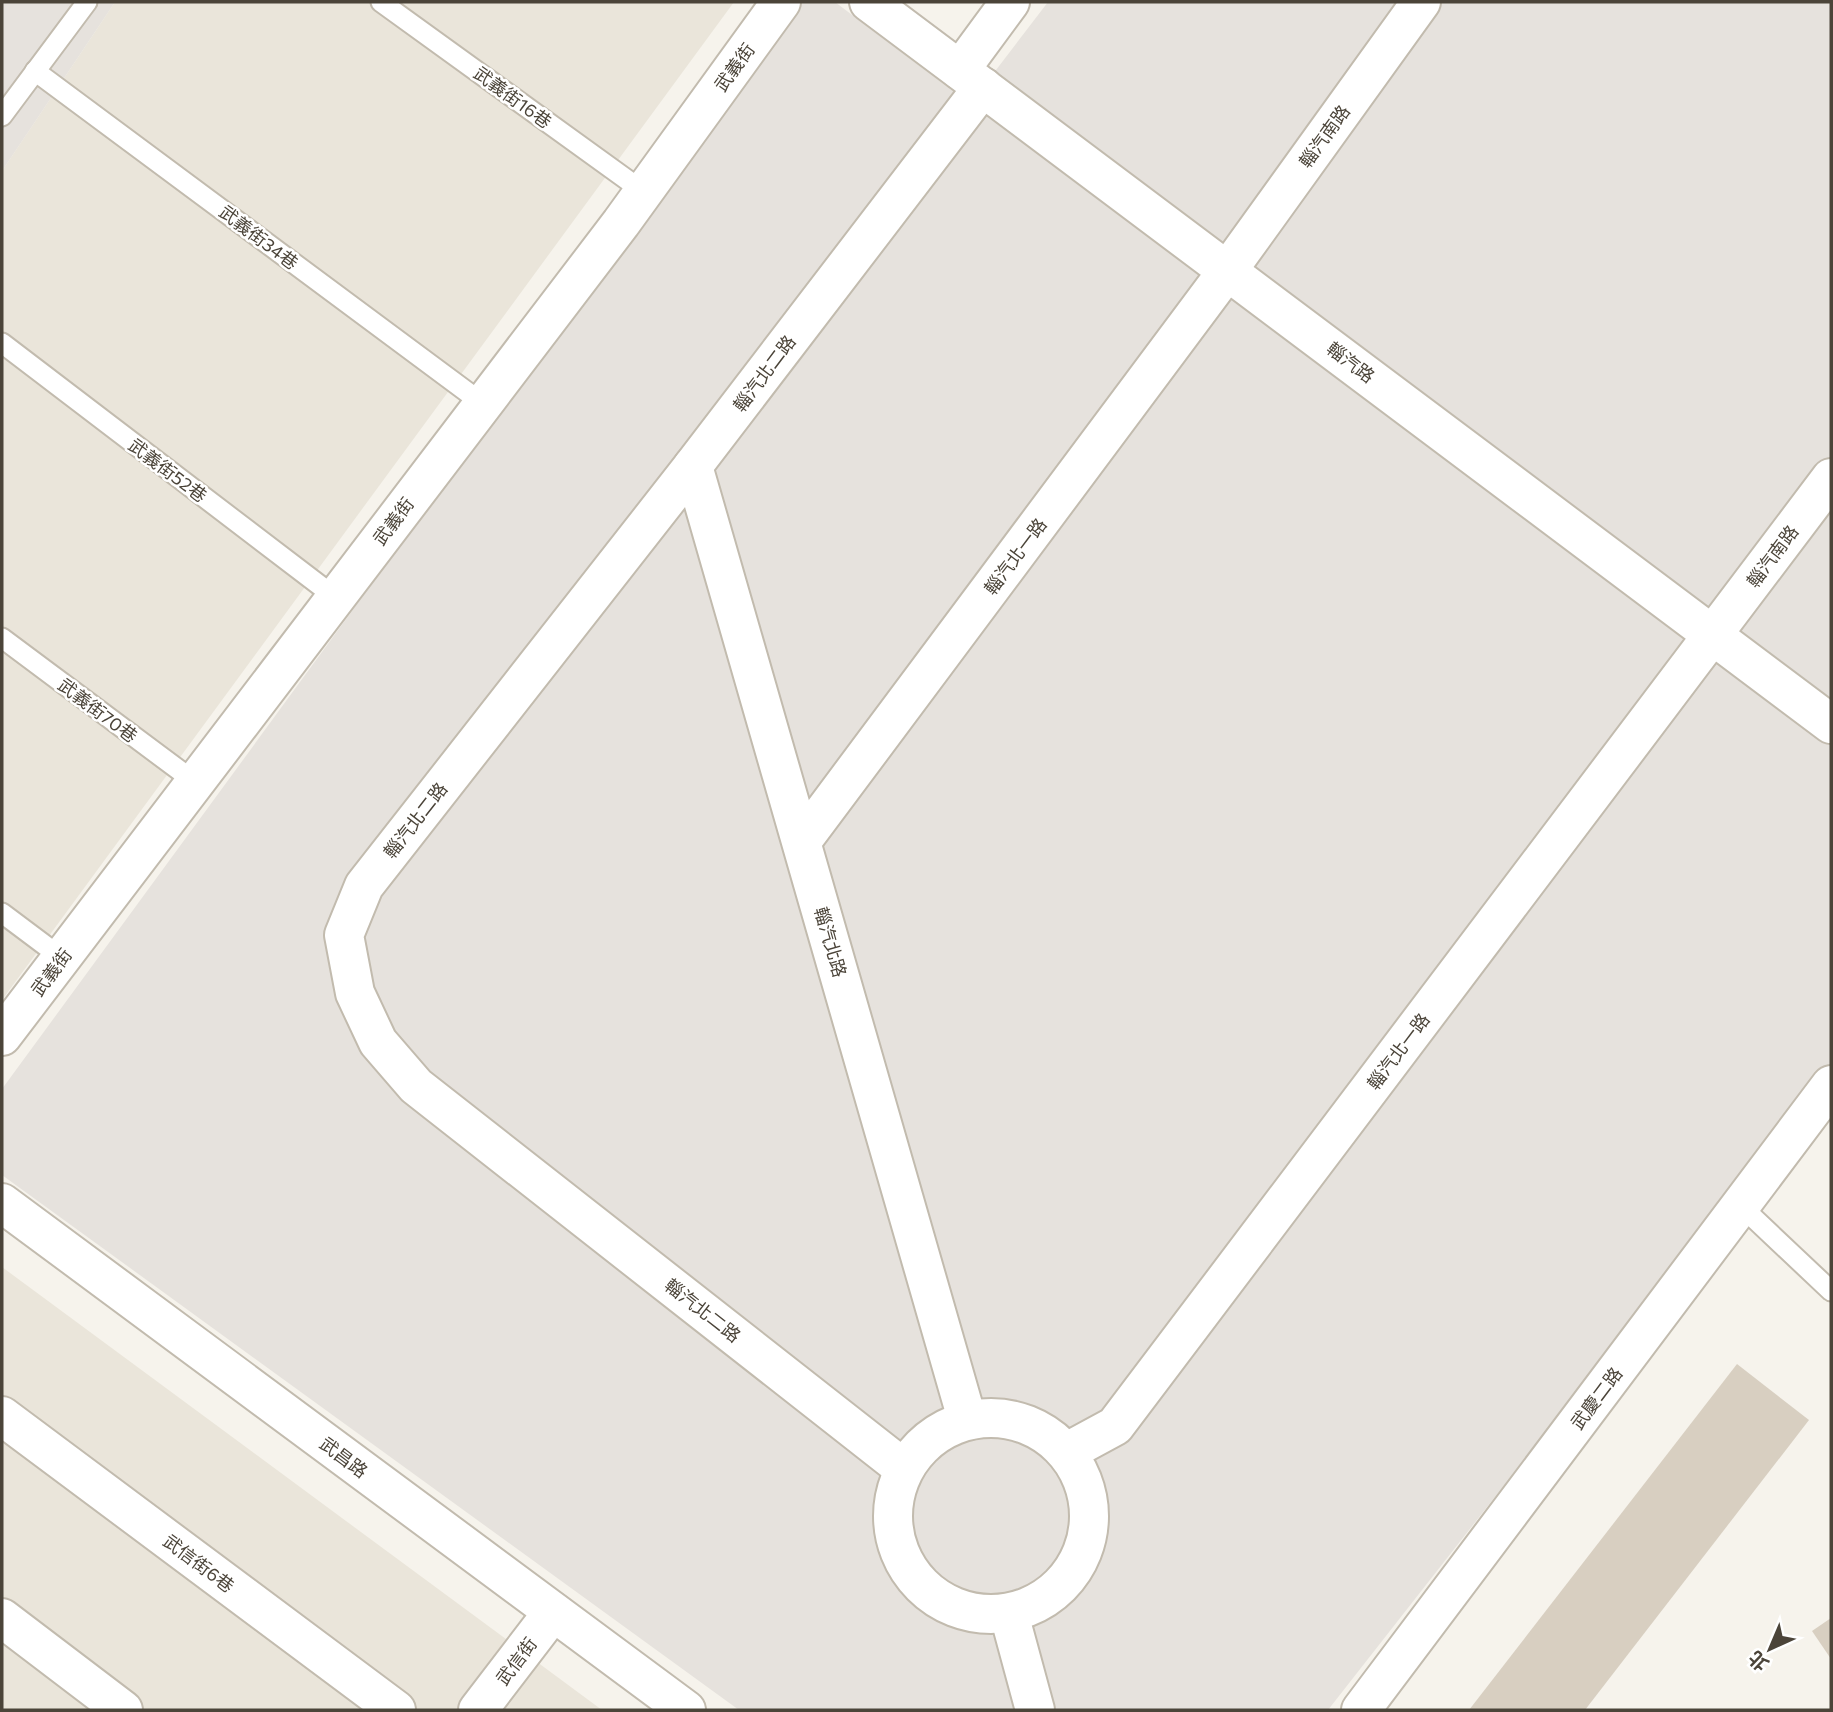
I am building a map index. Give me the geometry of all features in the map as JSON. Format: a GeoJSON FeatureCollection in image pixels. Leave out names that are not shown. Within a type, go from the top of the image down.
{"type":"FeatureCollection","features":[{"type":"Feature","properties":{"kind":"street","name":"武義街"},"geometry":{"type":"LineString","coordinates":[[2,1036],[644,192],[781,2]]}},
{"type":"Feature","properties":{"kind":"street","name":"輜汽路"},"geometry":{"type":"LineString","coordinates":[[869,2],[1831,724]]}},
{"type":"Feature","properties":{"kind":"street","name":"輜汽北二路"},"geometry":{"type":"LineString","coordinates":[[903,1468],[416,1086],[378,1042],[355,993],[344,935],[364,886],[693,466],[971,79],[1010,2]]}},
{"type":"Feature","properties":{"kind":"street","name":"輜汽南路"},"geometry":{"type":"LineString","coordinates":[[1228,270],[1421,2]]}},
{"type":"Feature","properties":{"kind":"street","name":"輜汽北一路"},"geometry":{"type":"LineString","coordinates":[[802,841],[1228,270]]}},
{"type":"Feature","properties":{"kind":"street","name":"輜汽北路"},"geometry":{"type":"LineString","coordinates":[[693,466],[967,1419]]}},
{"type":"Feature","properties":{"kind":"street","name":"輜汽南路"},"geometry":{"type":"LineString","coordinates":[[1714,634],[1831,478]]}},
{"type":"Feature","properties":{"kind":"street","name":"輜汽北一路"},"geometry":{"type":"LineString","coordinates":[[1067,1452],[1115,1426],[1714,634]]}},
{"type":"Feature","properties":{"kind":"street","name":"武慶二路"},"geometry":{"type":"LineString","coordinates":[[1361,1710],[1831,1085]]}},
{"type":"Feature","properties":{"kind":"street","name":"武昌路"},"geometry":{"type":"LineString","coordinates":[[2,1203],[686,1710]]}},
{"type":"Feature","properties":{"kind":"street","name":"武信街6巷"},"geometry":{"type":"LineString","coordinates":[[2,1416],[396,1710]]}},
{"type":"Feature","properties":{"kind":"street"},"geometry":{"type":"LineString","coordinates":[[1004,1417],[1042,1431],[1067,1452],[1087,1489],[1090,1530],[1080,1561],[1048,1598],[1009,1614],[966,1612],[930,1595],[907,1569],[892,1527],[894,1490],[903,1468],[932,1437],[967,1419],[1004,1417]]}},
{"type":"Feature","properties":{"kind":"street","name":"武信街"},"geometry":{"type":"LineString","coordinates":[[478,1710],[553,1612]]}},
{"type":"Feature","properties":{"kind":"street"},"geometry":{"type":"LineString","coordinates":[[1009,1614],[1035,1710]]}},
{"type":"Feature","properties":{"kind":"street"},"geometry":{"type":"LineString","coordinates":[[2,1618],[124,1710]]}},
{"type":"Feature","properties":{"kind":"lane"},"geometry":{"type":"LineString","coordinates":[[2,116],[87,2]]}},
{"type":"Feature","properties":{"kind":"lane","name":"武義街16巷"},"geometry":{"type":"LineString","coordinates":[[381,2],[644,192]]}},
{"type":"Feature","properties":{"kind":"lane","name":"武義街34巷"},"geometry":{"type":"LineString","coordinates":[[36,71],[482,403]]}},
{"type":"Feature","properties":{"kind":"lane","name":"武義街52巷"},"geometry":{"type":"LineString","coordinates":[[2,343],[335,597]]}},
{"type":"Feature","properties":{"kind":"lane","name":"武義街70巷"},"geometry":{"type":"LineString","coordinates":[[2,638],[195,782]]}},
{"type":"Feature","properties":{"kind":"lane"},"geometry":{"type":"LineString","coordinates":[[2,913],[62,957]]}},
{"type":"Feature","properties":{"kind":"lane"},"geometry":{"type":"LineString","coordinates":[[1741,1206],[1831,1291]]}},
{"type":"Feature","properties":{"kind":"shaded area"},"geometry":{"type":"Polygon","coordinates":[[[2,2],[115,2],[2,171],[2,2]]]}},
{"type":"Feature","properties":{"kind":"shaded area"},"geometry":{"type":"Polygon","coordinates":[[[115,2],[734,2],[2,1000],[2,171],[115,2]]]}},
{"type":"Feature","properties":{"kind":"shaded area"},"geometry":{"type":"Polygon","coordinates":[[[798,2],[835,2],[970,104],[1048,2],[1831,2],[1831,1068],[1328,1710],[739,1710],[2,1175],[2,1089],[798,2]]]}},
{"type":"Feature","properties":{"kind":"shaded area"},"geometry":{"type":"Polygon","coordinates":[[[2,1267],[602,1710],[2,1710],[2,1267]]]}},
{"type":"Feature","properties":{"kind":"building"},"geometry":{"type":"Polygon","coordinates":[[[1737,1364],[1809,1420],[1585,1710],[1469,1710],[1737,1364]]]}},
{"type":"Feature","properties":{"kind":"building"},"geometry":{"type":"Polygon","coordinates":[[[1831,1618],[1831,1659],[1812,1631],[1831,1618]]]}}]}
